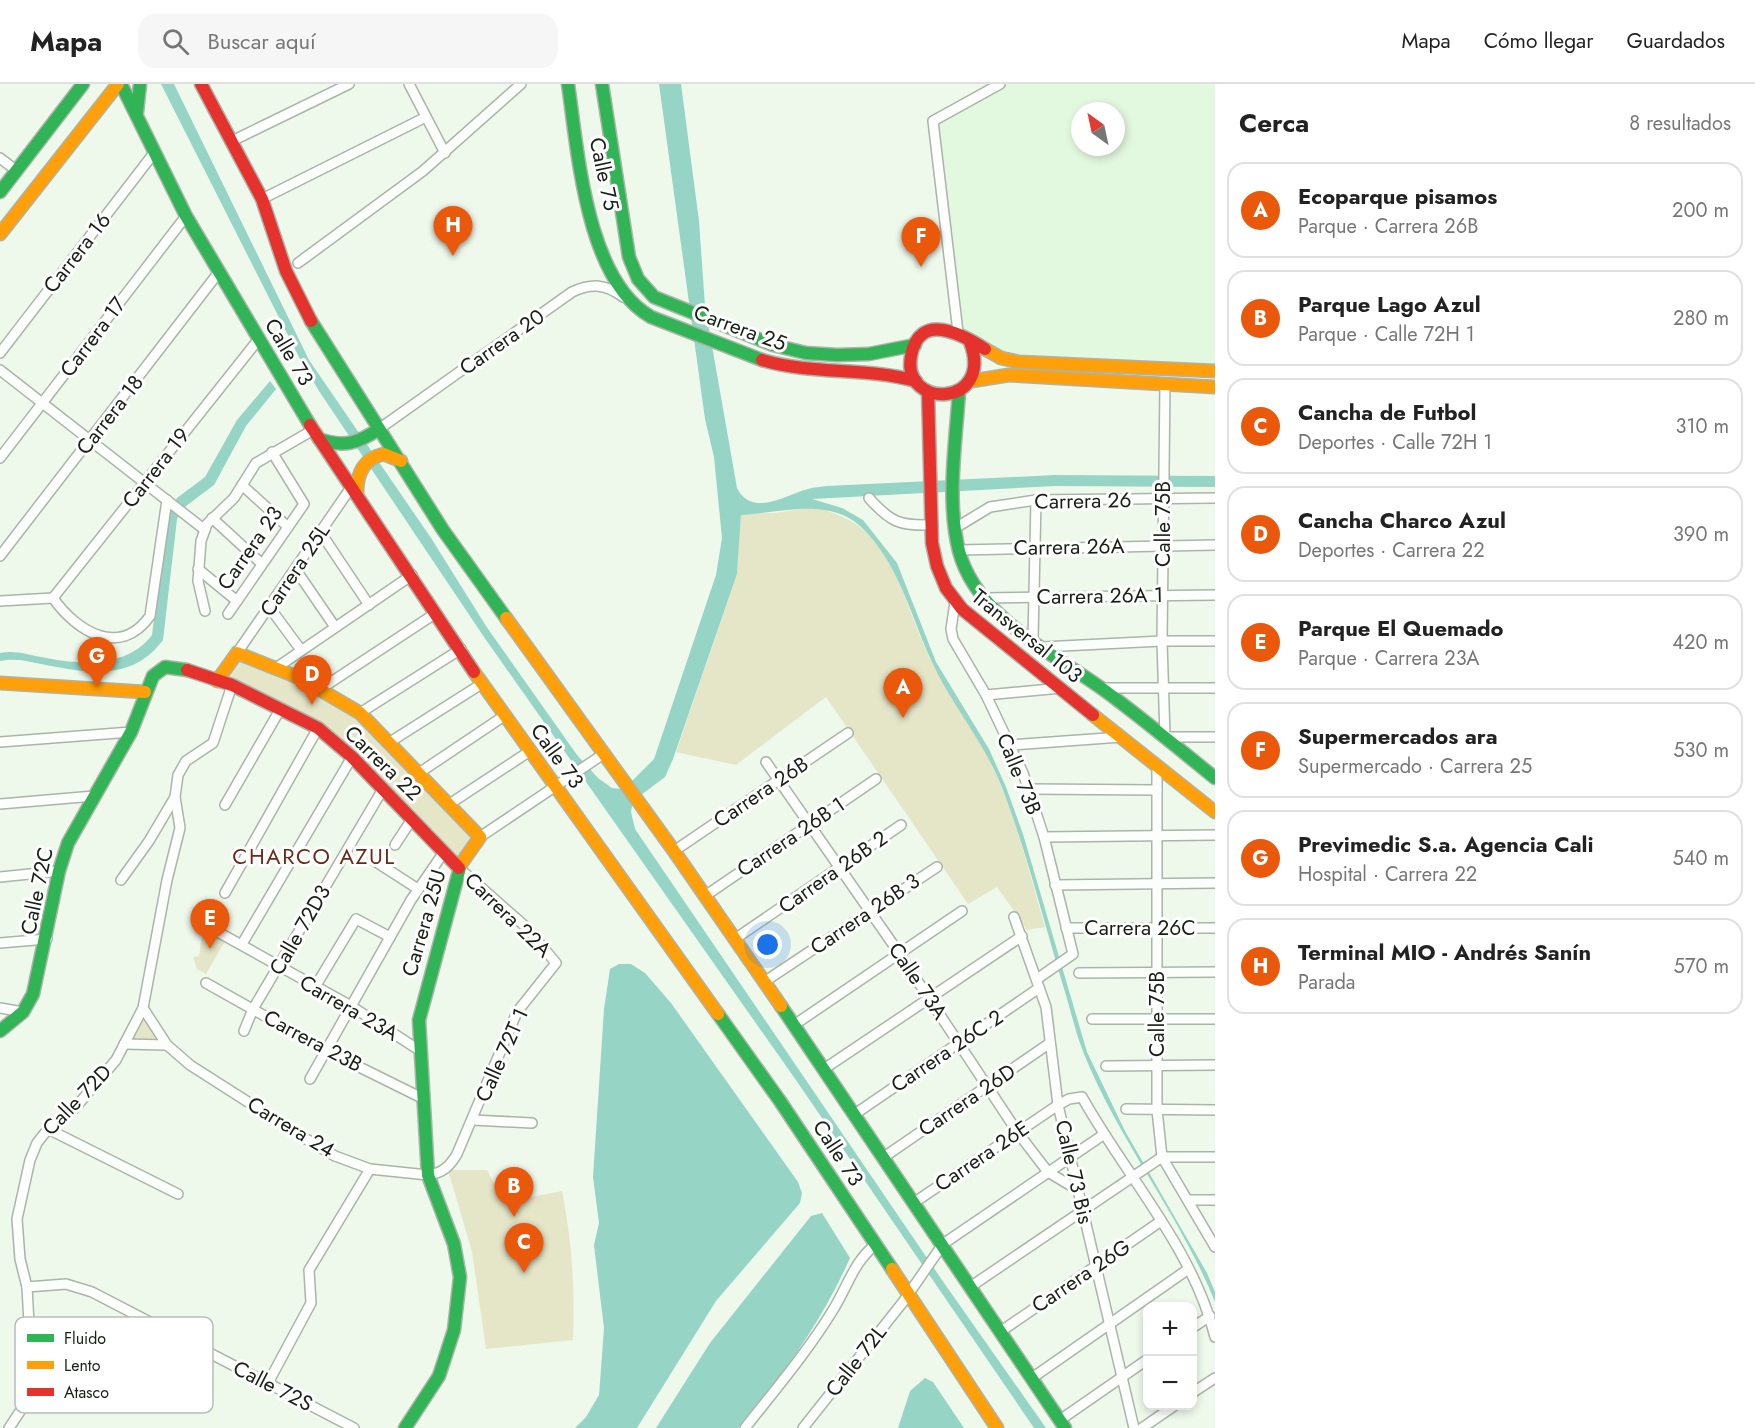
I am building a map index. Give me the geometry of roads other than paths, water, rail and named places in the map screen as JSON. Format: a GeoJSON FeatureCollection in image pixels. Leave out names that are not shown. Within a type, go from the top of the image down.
{"type":"FeatureCollection","features":[{"type":"Feature","properties":{"kind":"main road"},"geometry":{"type":"LineString","coordinates":[[0,192],[83,84]]}},
{"type":"Feature","properties":{"kind":"main road"},"geometry":{"type":"LineString","coordinates":[[0,234],[120,84]]}},
{"type":"Feature","properties":{"kind":"main road","name":"Calle 73"},"geometry":{"type":"LineString","coordinates":[[120,84],[186,216],[316,434],[355,487],[504,716],[558,785],[780,1101],[997,1428]]}},
{"type":"Feature","properties":{"kind":"main road","name":"Calle 73"},"geometry":{"type":"LineString","coordinates":[[201,84],[262,199],[286,271],[304,309],[443,530],[600,757],[620,775],[674,851],[885,1157],[915,1202],[940,1249],[970,1287],[1063,1424]]}},
{"type":"Feature","properties":{"kind":"main road","name":"Calle 75"},"geometry":{"type":"LineString","coordinates":[[568,84],[579,160],[603,256],[609,271]]}},
{"type":"Feature","properties":{"kind":"main road","name":"Calle 75"},"geometry":{"type":"LineString","coordinates":[[602,84],[632,269]]}},
{"type":"Feature","properties":{"kind":"main road"},"geometry":{"type":"LineString","coordinates":[[137,115],[139,90]]}},
{"type":"Feature","properties":{"kind":"main road","name":"Carrera 25"},"geometry":{"type":"LineString","coordinates":[[632,269],[640,284],[654,297],[761,341],[793,351],[829,354],[879,353],[915,345],[923,336],[934,330],[947,328],[958,332]]}},
{"type":"Feature","properties":{"kind":"main road","name":"Carrera 25"},"geometry":{"type":"LineString","coordinates":[[609,271],[630,302],[648,315],[756,358],[807,369],[884,371],[916,381],[928,392]]}},
{"type":"Feature","properties":{"kind":"main road"},"geometry":{"type":"LineString","coordinates":[[958,332],[970,342],[1010,361],[1215,371]]}},
{"type":"Feature","properties":{"kind":"main road"},"geometry":{"type":"LineString","coordinates":[[970,342],[977,361],[971,381]]}},
{"type":"Feature","properties":{"kind":"main road"},"geometry":{"type":"LineString","coordinates":[[915,345],[910,363],[916,381]]}},
{"type":"Feature","properties":{"kind":"main road"},"geometry":{"type":"LineString","coordinates":[[928,392],[944,395],[959,391],[971,381],[1009,375],[1215,387]]}},
{"type":"Feature","properties":{"kind":"main road","name":"Transversal 103"},"geometry":{"type":"LineString","coordinates":[[959,391],[956,447],[957,527],[959,550],[969,575],[985,598],[1038,644],[1102,688],[1215,778]]}},
{"type":"Feature","properties":{"kind":"main road","name":"Transversal 103"},"geometry":{"type":"LineString","coordinates":[[928,392],[933,447],[931,525],[937,564],[945,587],[955,602],[973,620],[1215,812]]}},
{"type":"Feature","properties":{"kind":"main road"},"geometry":{"type":"LineString","coordinates":[[316,434],[333,444],[348,446],[380,429]]}},
{"type":"Feature","properties":{"kind":"main road"},"geometry":{"type":"LineString","coordinates":[[355,487],[358,471],[364,463],[381,454],[390,455],[402,462]]}},
{"type":"Feature","properties":{"kind":"main road"},"geometry":{"type":"LineString","coordinates":[[217,681],[237,653]]}},
{"type":"Feature","properties":{"kind":"main road","name":"Carrera 22"},"geometry":{"type":"LineString","coordinates":[[237,653],[322,688],[360,713],[480,837]]}},
{"type":"Feature","properties":{"kind":"main road"},"geometry":{"type":"LineString","coordinates":[[1044,676],[1041,668],[1044,661],[1051,657],[1058,658]]}},
{"type":"Feature","properties":{"kind":"main road","name":"Carrera 22"},"geometry":{"type":"LineString","coordinates":[[145,692],[156,671],[165,667],[177,667],[232,685],[318,728],[352,757],[459,868]]}},
{"type":"Feature","properties":{"kind":"main road"},"geometry":{"type":"LineString","coordinates":[[0,684],[145,692]]}},
{"type":"Feature","properties":{"kind":"main road","name":"Calle 72C"},"geometry":{"type":"LineString","coordinates":[[0,1030],[23,1012],[33,994],[59,871],[68,843],[131,732],[145,692]]}},
{"type":"Feature","properties":{"kind":"main road","name":"Carrera 25U"},"geometry":{"type":"LineString","coordinates":[[405,1428],[439,1376],[454,1330],[459,1302],[460,1277],[454,1244],[428,1176],[419,1050],[423,998],[444,930],[459,868],[480,837]]}},
{"type":"Feature","properties":{"kind":"street"},"geometry":{"type":"LineString","coordinates":[[232,141],[349,84]]}},
{"type":"Feature","properties":{"kind":"street"},"geometry":{"type":"LineString","coordinates":[[409,84],[445,153]]}},
{"type":"Feature","properties":{"kind":"street"},"geometry":{"type":"LineString","coordinates":[[298,263],[445,153],[521,84]]}},
{"type":"Feature","properties":{"kind":"street"},"geometry":{"type":"LineString","coordinates":[[958,332],[933,121],[1000,84]]}},
{"type":"Feature","properties":{"kind":"street"},"geometry":{"type":"LineString","coordinates":[[262,199],[426,117]]}},
{"type":"Feature","properties":{"kind":"street","name":"Carrera 16"},"geometry":{"type":"LineString","coordinates":[[0,353],[154,153]]}},
{"type":"Feature","properties":{"kind":"street"},"geometry":{"type":"LineString","coordinates":[[0,158],[17,171]]}},
{"type":"Feature","properties":{"kind":"street","name":"Carrera 17"},"geometry":{"type":"LineString","coordinates":[[0,458],[186,216]]}},
{"type":"Feature","properties":{"kind":"street","name":"Carrera 18"},"geometry":{"type":"LineString","coordinates":[[0,556],[219,272]]}},
{"type":"Feature","properties":{"kind":"street","name":"Carrera 20"},"geometry":{"type":"LineString","coordinates":[[380,429],[572,292],[585,286],[599,285],[612,289],[630,302]]}},
{"type":"Feature","properties":{"kind":"street","name":"Carrera 19"},"geometry":{"type":"LineString","coordinates":[[54,598],[258,340]]}},
{"type":"Feature","properties":{"kind":"street"},"geometry":{"type":"LineString","coordinates":[[0,370],[205,530]]}},
{"type":"Feature","properties":{"kind":"street","name":"Calle 75B"},"geometry":{"type":"LineString","coordinates":[[1165,384],[1162,640],[1165,737]]}},
{"type":"Feature","properties":{"kind":"street"},"geometry":{"type":"LineString","coordinates":[[204,611],[199,591],[198,569],[205,530],[212,518],[234,498],[256,463],[272,452],[316,434]]}},
{"type":"Feature","properties":{"kind":"street","name":"Carrera 23"},"geometry":{"type":"LineString","coordinates":[[228,614],[304,504],[272,452]]}},
{"type":"Feature","properties":{"kind":"street"},"geometry":{"type":"LineString","coordinates":[[242,485],[288,526]]}},
{"type":"Feature","properties":{"kind":"street","name":"Carrera 25L"},"geometry":{"type":"LineString","coordinates":[[237,653],[355,487]]}},
{"type":"Feature","properties":{"kind":"street"},"geometry":{"type":"LineString","coordinates":[[869,498],[889,517],[906,526],[931,525]]}},
{"type":"Feature","properties":{"kind":"street","name":"Carrera 26"},"geometry":{"type":"LineString","coordinates":[[957,527],[990,507],[1036,500],[1215,498]]}},
{"type":"Feature","properties":{"kind":"street"},"geometry":{"type":"LineString","coordinates":[[1036,500],[1038,644],[1162,640],[1215,641]]}},
{"type":"Feature","properties":{"kind":"street"},"geometry":{"type":"LineString","coordinates":[[0,601],[54,598],[65,615],[86,631],[107,637],[133,634],[150,616],[168,501]]}},
{"type":"Feature","properties":{"kind":"street"},"geometry":{"type":"LineString","coordinates":[[212,518],[262,564]]}},
{"type":"Feature","properties":{"kind":"street"},"geometry":{"type":"LineString","coordinates":[[321,533],[369,604]]}},
{"type":"Feature","properties":{"kind":"street","name":"Carrera 26A"},"geometry":{"type":"LineString","coordinates":[[959,550],[1215,545]]}},
{"type":"Feature","properties":{"kind":"street"},"geometry":{"type":"LineString","coordinates":[[198,569],[237,601]]}},
{"type":"Feature","properties":{"kind":"street"},"geometry":{"type":"LineString","coordinates":[[296,570],[335,627]]}},
{"type":"Feature","properties":{"kind":"street"},"geometry":{"type":"LineString","coordinates":[[276,668],[412,575]]}},
{"type":"Feature","properties":{"kind":"street","name":"Carrera 26A 1"},"geometry":{"type":"LineString","coordinates":[[985,598],[1215,595]]}},
{"type":"Feature","properties":{"kind":"street","name":"Calle 73B"},"geometry":{"type":"LineString","coordinates":[[955,602],[951,629],[953,639],[986,695],[1011,745],[1029,789],[1044,837],[1073,954]]}},
{"type":"Feature","properties":{"kind":"street"},"geometry":{"type":"LineString","coordinates":[[270,608],[301,650]]}},
{"type":"Feature","properties":{"kind":"street"},"geometry":{"type":"LineString","coordinates":[[322,688],[436,614]]}},
{"type":"Feature","properties":{"kind":"street"},"geometry":{"type":"LineString","coordinates":[[360,713],[461,649]]}},
{"type":"Feature","properties":{"kind":"street"},"geometry":{"type":"LineString","coordinates":[[390,742],[483,683]]}},
{"type":"Feature","properties":{"kind":"street","name":"Calle 72D"},"geometry":{"type":"LineString","coordinates":[[29,1317],[27,1287],[20,1259],[17,1219],[30,1160],[37,1143],[48,1129],[75,1108],[96,1084],[124,1044],[143,1008],[167,880],[180,828],[175,797],[180,767],[213,742],[232,685]]}},
{"type":"Feature","properties":{"kind":"street"},"geometry":{"type":"LineString","coordinates":[[986,695],[1061,688]]}},
{"type":"Feature","properties":{"kind":"street"},"geometry":{"type":"LineString","coordinates":[[1102,688],[1215,688]]}},
{"type":"Feature","properties":{"kind":"street"},"geometry":{"type":"LineString","coordinates":[[225,805],[280,708]]}},
{"type":"Feature","properties":{"kind":"street"},"geometry":{"type":"LineString","coordinates":[[419,773],[504,716]]}},
{"type":"Feature","properties":{"kind":"street"},"geometry":{"type":"LineString","coordinates":[[225,893],[318,728]]}},
{"type":"Feature","properties":{"kind":"street"},"geometry":{"type":"LineString","coordinates":[[0,742],[131,732]]}},
{"type":"Feature","properties":{"kind":"street","name":"Carrera 26B"},"geometry":{"type":"LineString","coordinates":[[674,851],[848,733]]}},
{"type":"Feature","properties":{"kind":"street"},"geometry":{"type":"LineString","coordinates":[[1011,745],[1121,737]]}},
{"type":"Feature","properties":{"kind":"street"},"geometry":{"type":"LineString","coordinates":[[1165,737],[1215,737]]}},
{"type":"Feature","properties":{"kind":"street"},"geometry":{"type":"LineString","coordinates":[[448,805],[530,752]]}},
{"type":"Feature","properties":{"kind":"street"},"geometry":{"type":"LineString","coordinates":[[242,944],[352,757]]}},
{"type":"Feature","properties":{"kind":"street","name":"Carrera 25U"},"geometry":{"type":"LineString","coordinates":[[480,837],[600,757]]}},
{"type":"Feature","properties":{"kind":"street","name":"Calle 73A"},"geometry":{"type":"LineString","coordinates":[[766,762],[930,998],[1017,1133],[1048,1172],[1078,1190]]}},
{"type":"Feature","properties":{"kind":"street","name":"Calle 75B"},"geometry":{"type":"LineString","coordinates":[[1157,766],[1156,1110],[1158,1160],[1189,1200],[1212,1235],[1215,1246]]}},
{"type":"Feature","properties":{"kind":"street","name":"Carrera 26B 1"},"geometry":{"type":"LineString","coordinates":[[705,896],[876,779]]}},
{"type":"Feature","properties":{"kind":"street","name":"Calle 72D3"},"geometry":{"type":"LineString","coordinates":[[244,1031],[253,1009],[383,789]]}},
{"type":"Feature","properties":{"kind":"street"},"geometry":{"type":"LineString","coordinates":[[1029,789],[1157,790]]}},
{"type":"Feature","properties":{"kind":"street"},"geometry":{"type":"LineString","coordinates":[[0,804],[94,796]]}},
{"type":"Feature","properties":{"kind":"street"},"geometry":{"type":"LineString","coordinates":[[121,880],[149,841],[175,797]]}},
{"type":"Feature","properties":{"kind":"street"},"geometry":{"type":"LineString","coordinates":[[395,845],[412,819]]}},
{"type":"Feature","properties":{"kind":"street","name":"Carrera 26B 2"},"geometry":{"type":"LineString","coordinates":[[735,939],[838,866],[901,825]]}},
{"type":"Feature","properties":{"kind":"street"},"geometry":{"type":"LineString","coordinates":[[1044,837],[1215,835]]}},
{"type":"Feature","properties":{"kind":"street","name":"Carrera 25U"},"geometry":{"type":"LineString","coordinates":[[310,1078],[418,889],[444,852]]}},
{"type":"Feature","properties":{"kind":"street"},"geometry":{"type":"LineString","coordinates":[[373,860],[418,889]]}},
{"type":"Feature","properties":{"kind":"street","name":"Carrera 26B 3"},"geometry":{"type":"LineString","coordinates":[[764,982],[937,867]]}},
{"type":"Feature","properties":{"kind":"street","name":"Carrera 22A"},"geometry":{"type":"LineString","coordinates":[[459,868],[526,927],[556,963]]}},
{"type":"Feature","properties":{"kind":"street"},"geometry":{"type":"LineString","coordinates":[[0,877],[59,871]]}},
{"type":"Feature","properties":{"kind":"street"},"geometry":{"type":"LineString","coordinates":[[1055,885],[1215,883]]}},
{"type":"Feature","properties":{"kind":"street"},"geometry":{"type":"LineString","coordinates":[[794,1025],[962,911]]}},
{"type":"Feature","properties":{"kind":"street","name":"Calle 73 Bis"},"geometry":{"type":"LineString","coordinates":[[1014,917],[1046,1007],[1058,1105],[1134,1428]]}},
{"type":"Feature","properties":{"kind":"street"},"geometry":{"type":"LineString","coordinates":[[315,987],[356,920],[390,937]]}},
{"type":"Feature","properties":{"kind":"street","name":"Carrera 26C"},"geometry":{"type":"LineString","coordinates":[[1066,928],[1215,928]]}},
{"type":"Feature","properties":{"kind":"street","name":"Carrera 23A"},"geometry":{"type":"LineString","coordinates":[[216,931],[351,1006],[419,1050]]}},
{"type":"Feature","properties":{"kind":"street"},"geometry":{"type":"LineString","coordinates":[[824,1069],[1022,936]]}},
{"type":"Feature","properties":{"kind":"street"},"geometry":{"type":"LineString","coordinates":[[0,943],[46,939]]}},
{"type":"Feature","properties":{"kind":"street","name":"Carrera 26C 2"},"geometry":{"type":"LineString","coordinates":[[855,1114],[959,1043],[1073,954]]}},
{"type":"Feature","properties":{"kind":"street","name":"Calle 72T 1"},"geometry":{"type":"LineString","coordinates":[[428,1176],[445,1170],[458,1154],[517,1012],[556,963]]}},
{"type":"Feature","properties":{"kind":"street"},"geometry":{"type":"LineString","coordinates":[[1079,973],[1215,972]]}},
{"type":"Feature","properties":{"kind":"street","name":"Carrera 23B"},"geometry":{"type":"LineString","coordinates":[[206,982],[327,1051],[422,1098]]}},
{"type":"Feature","properties":{"kind":"street"},"geometry":{"type":"LineString","coordinates":[[0,1008],[23,1012]]}},
{"type":"Feature","properties":{"kind":"street","name":"Carrera 24"},"geometry":{"type":"LineString","coordinates":[[143,1008],[167,1046],[190,1065],[306,1139],[335,1156],[370,1169],[428,1176]]}},
{"type":"Feature","properties":{"kind":"street"},"geometry":{"type":"LineString","coordinates":[[1092,1019],[1215,1020]]}},
{"type":"Feature","properties":{"kind":"street","name":"Carrera 26D"},"geometry":{"type":"LineString","coordinates":[[885,1157],[1050,1043]]}},
{"type":"Feature","properties":{"kind":"street"},"geometry":{"type":"LineString","coordinates":[[124,1044],[167,1046]]}},
{"type":"Feature","properties":{"kind":"street"},"geometry":{"type":"LineString","coordinates":[[1106,1065],[1215,1065]]}},
{"type":"Feature","properties":{"kind":"street","name":"Carrera 26E"},"geometry":{"type":"LineString","coordinates":[[915,1202],[1070,1099],[1082,1097],[1103,1135]]}},
{"type":"Feature","properties":{"kind":"street"},"geometry":{"type":"LineString","coordinates":[[1126,1109],[1215,1110]]}},
{"type":"Feature","properties":{"kind":"street","name":"Calle 72T 1"},"geometry":{"type":"LineString","coordinates":[[473,1120],[532,1123]]}},
{"type":"Feature","properties":{"kind":"street"},"geometry":{"type":"LineString","coordinates":[[48,1129],[178,1194]]}},
{"type":"Feature","properties":{"kind":"street"},"geometry":{"type":"LineString","coordinates":[[940,1249],[1103,1135],[1136,1176],[1161,1221],[1210,1316],[1215,1337]]}},
{"type":"Feature","properties":{"kind":"street"},"geometry":{"type":"LineString","coordinates":[[970,1287],[1158,1160],[1215,1157]]}},
{"type":"Feature","properties":{"kind":"street"},"geometry":{"type":"LineString","coordinates":[[268,1383],[311,1303],[309,1270],[370,1169]]}},
{"type":"Feature","properties":{"kind":"street"},"geometry":{"type":"LineString","coordinates":[[1189,1200],[1215,1200]]}},
{"type":"Feature","properties":{"kind":"street","name":"Carrera 26G"},"geometry":{"type":"LineString","coordinates":[[1000,1332],[1161,1221]]}},
{"type":"Feature","properties":{"kind":"street"},"geometry":{"type":"LineString","coordinates":[[745,1428],[834,1310],[852,1271],[864,1254],[875,1245]]}},
{"type":"Feature","properties":{"kind":"street","name":"Calle 72L"},"geometry":{"type":"LineString","coordinates":[[803,1428],[908,1294],[940,1249]]}},
{"type":"Feature","properties":{"kind":"street"},"geometry":{"type":"LineString","coordinates":[[1032,1378],[1187,1270]]}},
{"type":"Feature","properties":{"kind":"street","name":"Calle 72S"},"geometry":{"type":"LineString","coordinates":[[27,1287],[66,1284],[92,1292],[140,1317]]}},
{"type":"Feature","properties":{"kind":"street"},"geometry":{"type":"LineString","coordinates":[[1197,1325],[1210,1316]]}},
{"type":"Feature","properties":{"kind":"street","name":"Calle 72S"},"geometry":{"type":"LineString","coordinates":[[213,1355],[354,1428]]}},
{"type":"Feature","properties":{"kind":"street"},"geometry":{"type":"LineString","coordinates":[[1063,1424],[1121,1377],[1143,1362]]}},
{"type":"Feature","properties":{"kind":"street"},"geometry":{"type":"LineString","coordinates":[[1197,1390],[1215,1378]]}},
{"type":"Feature","properties":{"kind":"street"},"geometry":{"type":"LineString","coordinates":[[1142,1428],[1168,1410]]}},
{"type":"Feature","properties":{"kind":"street","name":"Calle 72D"},"geometry":{"type":"LineString","coordinates":[[9,1428],[19,1413]]}},
{"type":"Feature","properties":{"kind":"water"},"geometry":{"type":"Polygon","coordinates":[[[161,84],[174,84],[309,360],[431,538],[486,626],[577,755],[598,778],[612,788],[621,789],[628,785],[654,759],[716,575],[722,538],[714,457],[705,419],[659,84],[681,84],[699,221],[705,306],[737,488],[743,497],[751,502],[760,503],[780,499],[810,488],[827,486],[1055,475],[1215,476],[1215,487],[1055,486],[812,499],[842,508],[863,520],[897,563],[936,662],[989,749],[1006,787],[1023,834],[1087,1052],[1125,1131],[1207,1273],[1215,1292],[1215,1302],[1185,1239],[1098,1086],[1078,1039],[1027,862],[994,768],[939,676],[894,572],[873,540],[860,526],[847,517],[818,509],[741,515],[737,574],[673,759],[665,777],[633,801],[631,812],[635,829],[942,1280],[1046,1428],[1034,1428],[798,1083],[484,637],[319,391],[300,359],[161,84]]]}},
{"type":"Feature","properties":{"kind":"water"},"geometry":{"type":"Polygon","coordinates":[[[270,381],[276,389],[246,426],[214,485],[186,506],[177,519],[163,640],[151,653],[137,663],[108,671],[75,670],[20,660],[0,661],[0,653],[11,652],[71,662],[101,661],[116,659],[142,646],[152,635],[167,514],[177,498],[205,477],[237,420],[270,381]]]}},
{"type":"Feature","properties":{"kind":"water"},"geometry":{"type":"Polygon","coordinates":[[[619,964],[631,964],[645,973],[671,1003],[798,1182],[802,1193],[800,1203],[716,1301],[637,1428],[575,1428],[586,1417],[599,1395],[604,1328],[594,1245],[599,1223],[593,1177],[604,1009],[610,969],[619,964]]]}},
{"type":"Feature","properties":{"kind":"water"},"geometry":{"type":"Polygon","coordinates":[[[822,1213],[850,1258],[814,1326],[771,1388],[738,1428],[656,1428],[710,1343],[811,1216],[822,1213]]]}},
{"type":"Feature","properties":{"kind":"water"},"geometry":{"type":"Polygon","coordinates":[[[925,1378],[933,1382],[964,1428],[898,1428],[910,1391],[925,1378]]]}},
{"type":"Feature","properties":{"kind":"place","name":"Terminal MIO - Andrés Sanín"},"geometry":{"type":"Point","coordinates":[453,256]}},
{"type":"Feature","properties":{"kind":"place","name":"Supermercados ara"},"geometry":{"type":"Point","coordinates":[921,267]}},
{"type":"Feature","properties":{"kind":"place","name":"Previmedic S.a. Agencia Cali"},"geometry":{"type":"Point","coordinates":[97,687]}},
{"type":"Feature","properties":{"kind":"place","name":"Cancha Charco Azul"},"geometry":{"type":"Point","coordinates":[312,705]}},
{"type":"Feature","properties":{"kind":"place","name":"Ecoparque pisamos"},"geometry":{"type":"Point","coordinates":[903,718]}},
{"type":"Feature","properties":{"kind":"place","name":"Parque El Quemado"},"geometry":{"type":"Point","coordinates":[210,949]}},
{"type":"Feature","properties":{"kind":"place","name":"Parque Lago Azul"},"geometry":{"type":"Point","coordinates":[514,1217]}},
{"type":"Feature","properties":{"kind":"place","name":"Cancha de Futbol"},"geometry":{"type":"Point","coordinates":[524,1273]}},
{"type":"Feature","properties":{"kind":"district","name":"CHARCO AZUL"},"geometry":{"type":"Point","coordinates":[314,856]}}]}
